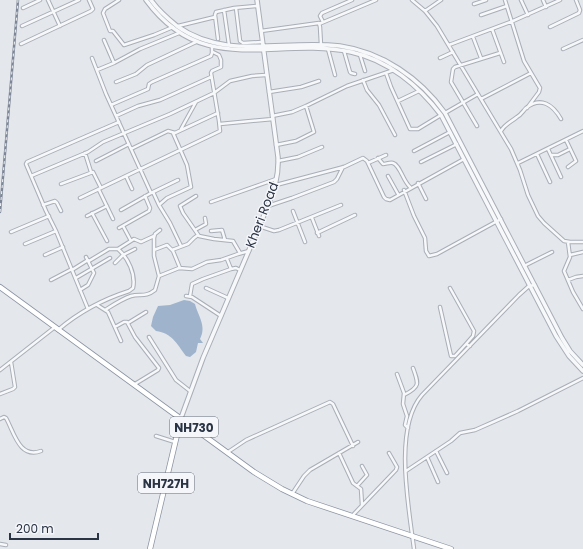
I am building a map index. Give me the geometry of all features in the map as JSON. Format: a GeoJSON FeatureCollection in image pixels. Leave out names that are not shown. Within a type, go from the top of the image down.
{"type":"FeatureCollection","features":[{"type":"Feature","properties":{"kind":"highway","name":"NH730"},"geometry":{"type":"LineString","coordinates":[[0,287],[254,472],[292,494],[320,506],[451,549]]}},
{"type":"Feature","properties":{"kind":"highway","name":"NH727H"},"geometry":{"type":"LineString","coordinates":[[150,549],[181,418]]}},
{"type":"Feature","properties":{"kind":"street"},"geometry":{"type":"LineString","coordinates":[[23,8],[40,0]]}},
{"type":"Feature","properties":{"kind":"street"},"geometry":{"type":"LineString","coordinates":[[48,0],[60,26]]}},
{"type":"Feature","properties":{"kind":"street"},"geometry":{"type":"LineString","coordinates":[[22,26],[79,0]]}},
{"type":"Feature","properties":{"kind":"street"},"geometry":{"type":"LineString","coordinates":[[21,44],[92,11],[89,0]]}},
{"type":"Feature","properties":{"kind":"street"},"geometry":{"type":"LineString","coordinates":[[119,0],[105,9],[103,13],[110,30],[113,30],[124,45],[175,26],[215,17]]}},
{"type":"Feature","properties":{"kind":"street"},"geometry":{"type":"LineString","coordinates":[[146,0],[158,15],[175,26],[204,40],[229,46],[328,49],[360,54],[372,58],[394,70],[406,79],[443,114],[450,132],[499,220],[561,345],[583,371]]}},
{"type":"Feature","properties":{"kind":"street"},"geometry":{"type":"LineString","coordinates":[[151,0],[179,32],[196,42],[212,47],[229,49],[321,45],[340,46],[361,51],[386,61],[419,83],[432,96],[443,114],[524,266],[531,285],[570,351],[581,360],[583,366]]}},
{"type":"Feature","properties":{"kind":"street","name":"Kheri Road"},"geometry":{"type":"LineString","coordinates":[[181,418],[190,391],[228,298],[260,226],[276,184],[278,161],[256,0]]}},
{"type":"Feature","properties":{"kind":"street"},"geometry":{"type":"LineString","coordinates":[[321,45],[320,16],[322,13],[352,0]]}},
{"type":"Feature","properties":{"kind":"street"},"geometry":{"type":"LineString","coordinates":[[260,31],[321,23],[376,0]]}},
{"type":"Feature","properties":{"kind":"street"},"geometry":{"type":"LineString","coordinates":[[412,0],[425,11],[437,26],[501,132],[518,163],[528,195],[538,216],[561,239],[568,242],[583,242]]}},
{"type":"Feature","properties":{"kind":"street"},"geometry":{"type":"LineString","coordinates":[[425,11],[441,0]]}},
{"type":"Feature","properties":{"kind":"street"},"geometry":{"type":"LineString","coordinates":[[474,4],[486,0]]}},
{"type":"Feature","properties":{"kind":"street"},"geometry":{"type":"LineString","coordinates":[[501,132],[506,124],[527,108],[540,90],[540,86],[524,61],[505,0]]}},
{"type":"Feature","properties":{"kind":"street"},"geometry":{"type":"LineString","coordinates":[[522,0],[528,15]]}},
{"type":"Feature","properties":{"kind":"street"},"geometry":{"type":"LineString","coordinates":[[543,0],[546,7]]}},
{"type":"Feature","properties":{"kind":"street"},"geometry":{"type":"LineString","coordinates":[[449,45],[511,22],[560,0]]}},
{"type":"Feature","properties":{"kind":"street"},"geometry":{"type":"LineString","coordinates":[[550,27],[579,13],[580,10],[576,0]]}},
{"type":"Feature","properties":{"kind":"street"},"geometry":{"type":"LineString","coordinates":[[218,39],[215,17],[216,12],[257,6]]}},
{"type":"Feature","properties":{"kind":"street"},"geometry":{"type":"LineString","coordinates":[[481,15],[507,6]]}},
{"type":"Feature","properties":{"kind":"street"},"geometry":{"type":"LineString","coordinates":[[236,8],[240,42],[263,47]]}},
{"type":"Feature","properties":{"kind":"street"},"geometry":{"type":"LineString","coordinates":[[224,10],[229,46]]}},
{"type":"Feature","properties":{"kind":"street"},"geometry":{"type":"LineString","coordinates":[[492,29],[504,62]]}},
{"type":"Feature","properties":{"kind":"street"},"geometry":{"type":"LineString","coordinates":[[97,70],[179,32]]}},
{"type":"Feature","properties":{"kind":"street"},"geometry":{"type":"LineString","coordinates":[[473,36],[481,59]]}},
{"type":"Feature","properties":{"kind":"street"},"geometry":{"type":"LineString","coordinates":[[104,40],[114,63]]}},
{"type":"Feature","properties":{"kind":"street"},"geometry":{"type":"LineString","coordinates":[[563,49],[583,40]]}},
{"type":"Feature","properties":{"kind":"street"},"geometry":{"type":"LineString","coordinates":[[116,82],[136,74],[147,65],[196,42]]}},
{"type":"Feature","properties":{"kind":"street"},"geometry":{"type":"LineString","coordinates":[[111,105],[148,89],[149,84],[152,82],[211,56],[212,47]]}},
{"type":"Feature","properties":{"kind":"street"},"geometry":{"type":"LineString","coordinates":[[328,49],[335,75]]}},
{"type":"Feature","properties":{"kind":"street"},"geometry":{"type":"LineString","coordinates":[[344,51],[350,72],[355,74]]}},
{"type":"Feature","properties":{"kind":"street"},"geometry":{"type":"LineString","coordinates":[[80,198],[219,132],[220,124],[211,72],[222,65],[217,54],[212,52]]}},
{"type":"Feature","properties":{"kind":"street"},"geometry":{"type":"LineString","coordinates":[[440,58],[453,52]]}},
{"type":"Feature","properties":{"kind":"street"},"geometry":{"type":"LineString","coordinates":[[477,126],[451,80],[453,69],[500,53]]}},
{"type":"Feature","properties":{"kind":"street"},"geometry":{"type":"LineString","coordinates":[[360,54],[365,71]]}},
{"type":"Feature","properties":{"kind":"street"},"geometry":{"type":"LineString","coordinates":[[92,58],[131,149],[181,246]]}},
{"type":"Feature","properties":{"kind":"street"},"geometry":{"type":"LineString","coordinates":[[220,124],[273,117],[292,112],[340,89],[394,70]]}},
{"type":"Feature","properties":{"kind":"street"},"geometry":{"type":"LineString","coordinates":[[386,73],[409,128],[412,130],[418,130],[478,94]]}},
{"type":"Feature","properties":{"kind":"street"},"geometry":{"type":"LineString","coordinates":[[481,99],[531,73]]}},
{"type":"Feature","properties":{"kind":"street"},"geometry":{"type":"LineString","coordinates":[[30,176],[85,153],[97,144],[214,93],[230,81],[252,76],[266,75]]}},
{"type":"Feature","properties":{"kind":"street"},"geometry":{"type":"LineString","coordinates":[[116,116],[138,106],[160,100],[211,77]]}},
{"type":"Feature","properties":{"kind":"street"},"geometry":{"type":"LineString","coordinates":[[364,80],[367,90],[379,105],[395,135]]}},
{"type":"Feature","properties":{"kind":"street"},"geometry":{"type":"LineString","coordinates":[[269,92],[301,87],[319,81]]}},
{"type":"Feature","properties":{"kind":"street"},"geometry":{"type":"LineString","coordinates":[[398,101],[420,91]]}},
{"type":"Feature","properties":{"kind":"street"},"geometry":{"type":"LineString","coordinates":[[181,130],[197,101]]}},
{"type":"Feature","properties":{"kind":"street"},"geometry":{"type":"LineString","coordinates":[[527,108],[538,103],[549,105],[554,108],[561,119]]}},
{"type":"Feature","properties":{"kind":"street"},"geometry":{"type":"LineString","coordinates":[[276,145],[296,141],[314,133],[306,106]]}},
{"type":"Feature","properties":{"kind":"street"},"geometry":{"type":"LineString","coordinates":[[131,149],[169,131],[173,133],[218,113]]}},
{"type":"Feature","properties":{"kind":"street"},"geometry":{"type":"LineString","coordinates":[[88,309],[56,230],[43,205],[26,165],[27,162],[119,122]]}},
{"type":"Feature","properties":{"kind":"street"},"geometry":{"type":"LineString","coordinates":[[518,163],[583,131]]}},
{"type":"Feature","properties":{"kind":"street"},"geometry":{"type":"LineString","coordinates":[[414,151],[450,132]]}},
{"type":"Feature","properties":{"kind":"street"},"geometry":{"type":"LineString","coordinates":[[159,205],[167,198],[191,187],[187,165],[173,133]]}},
{"type":"Feature","properties":{"kind":"street"},"geometry":{"type":"LineString","coordinates":[[566,140],[576,161],[568,167]]}},
{"type":"Feature","properties":{"kind":"street"},"geometry":{"type":"LineString","coordinates":[[96,162],[129,144]]}},
{"type":"Feature","properties":{"kind":"street"},"geometry":{"type":"LineString","coordinates":[[421,162],[457,144]]}},
{"type":"Feature","properties":{"kind":"street"},"geometry":{"type":"LineString","coordinates":[[278,161],[298,157],[322,146]]}},
{"type":"Feature","properties":{"kind":"street"},"geometry":{"type":"LineString","coordinates":[[548,149],[561,177]]}},
{"type":"Feature","properties":{"kind":"street"},"geometry":{"type":"LineString","coordinates":[[551,156],[558,155],[570,149]]}},
{"type":"Feature","properties":{"kind":"street"},"geometry":{"type":"LineString","coordinates":[[85,153],[91,172],[94,173],[113,219]]}},
{"type":"Feature","properties":{"kind":"street"},"geometry":{"type":"LineString","coordinates":[[537,154],[550,182]]}},
{"type":"Feature","properties":{"kind":"street"},"geometry":{"type":"LineString","coordinates":[[368,163],[386,155]]}},
{"type":"Feature","properties":{"kind":"street"},"geometry":{"type":"LineString","coordinates":[[276,184],[344,167],[363,158],[368,163],[386,199],[391,199],[404,190],[464,158]]}},
{"type":"Feature","properties":{"kind":"street"},"geometry":{"type":"LineString","coordinates":[[378,158],[383,164],[390,162],[397,165],[406,184],[410,187]]}},
{"type":"Feature","properties":{"kind":"street"},"geometry":{"type":"LineString","coordinates":[[268,206],[334,182],[344,167]]}},
{"type":"Feature","properties":{"kind":"street"},"geometry":{"type":"LineString","coordinates":[[61,184],[91,172]]}},
{"type":"Feature","properties":{"kind":"street"},"geometry":{"type":"LineString","coordinates":[[126,176],[132,189]]}},
{"type":"Feature","properties":{"kind":"street"},"geometry":{"type":"LineString","coordinates":[[388,176],[398,194]]}},
{"type":"Feature","properties":{"kind":"street"},"geometry":{"type":"LineString","coordinates":[[211,202],[277,178]]}},
{"type":"Feature","properties":{"kind":"street"},"geometry":{"type":"LineString","coordinates":[[121,210],[152,192],[178,180]]}},
{"type":"Feature","properties":{"kind":"street"},"geometry":{"type":"LineString","coordinates":[[418,183],[426,199]]}},
{"type":"Feature","properties":{"kind":"street"},"geometry":{"type":"LineString","coordinates":[[404,190],[414,216],[426,238],[426,250],[429,256],[437,254],[499,220]]}},
{"type":"Feature","properties":{"kind":"street"},"geometry":{"type":"LineString","coordinates":[[119,228],[149,211],[150,208],[145,196]]}},
{"type":"Feature","properties":{"kind":"street"},"geometry":{"type":"LineString","coordinates":[[196,196],[180,206],[198,235],[204,238],[230,240],[234,242],[240,253]]}},
{"type":"Feature","properties":{"kind":"street"},"geometry":{"type":"LineString","coordinates":[[43,205],[55,201],[61,211]]}},
{"type":"Feature","properties":{"kind":"street"},"geometry":{"type":"LineString","coordinates":[[260,226],[276,231],[312,218],[341,205]]}},
{"type":"Feature","properties":{"kind":"street"},"geometry":{"type":"LineString","coordinates":[[86,216],[107,206]]}},
{"type":"Feature","properties":{"kind":"street"},"geometry":{"type":"LineString","coordinates":[[293,211],[305,242]]}},
{"type":"Feature","properties":{"kind":"street"},"geometry":{"type":"LineString","coordinates":[[92,213],[107,241]]}},
{"type":"Feature","properties":{"kind":"street"},"geometry":{"type":"LineString","coordinates":[[312,218],[318,234],[355,215]]}},
{"type":"Feature","properties":{"kind":"street"},"geometry":{"type":"LineString","coordinates":[[10,232],[49,216]]}},
{"type":"Feature","properties":{"kind":"street"},"geometry":{"type":"LineString","coordinates":[[195,230],[206,224],[205,218]]}},
{"type":"Feature","properties":{"kind":"street"},"geometry":{"type":"LineString","coordinates":[[123,226],[131,241]]}},
{"type":"Feature","properties":{"kind":"street"},"geometry":{"type":"LineString","coordinates":[[25,244],[56,230]]}},
{"type":"Feature","properties":{"kind":"street"},"geometry":{"type":"LineString","coordinates":[[52,280],[109,249],[118,248],[135,239],[141,242],[154,236],[160,230]]}},
{"type":"Feature","properties":{"kind":"street"},"geometry":{"type":"LineString","coordinates":[[211,232],[222,230],[225,240]]}},
{"type":"Feature","properties":{"kind":"street"},"geometry":{"type":"LineString","coordinates":[[172,250],[189,244],[198,235]]}},
{"type":"Feature","properties":{"kind":"street"},"geometry":{"type":"LineString","coordinates":[[105,310],[130,296],[144,296],[156,289],[159,276],[154,256],[154,236]]}},
{"type":"Feature","properties":{"kind":"street"},"geometry":{"type":"LineString","coordinates":[[568,242],[570,255],[564,269],[583,309]]}},
{"type":"Feature","properties":{"kind":"street"},"geometry":{"type":"LineString","coordinates":[[154,250],[166,245],[172,250],[180,268]]}},
{"type":"Feature","properties":{"kind":"street"},"geometry":{"type":"LineString","coordinates":[[45,255],[63,247]]}},
{"type":"Feature","properties":{"kind":"street"},"geometry":{"type":"LineString","coordinates":[[0,370],[57,328],[88,309],[133,288],[134,281],[131,267],[118,248]]}},
{"type":"Feature","properties":{"kind":"street"},"geometry":{"type":"LineString","coordinates":[[115,263],[123,255],[135,249]]}},
{"type":"Feature","properties":{"kind":"street"},"geometry":{"type":"LineString","coordinates":[[159,276],[180,268],[192,269],[207,262],[227,259],[249,251]]}},
{"type":"Feature","properties":{"kind":"street"},"geometry":{"type":"LineString","coordinates":[[524,266],[552,252]]}},
{"type":"Feature","properties":{"kind":"street"},"geometry":{"type":"LineString","coordinates":[[570,255],[583,252]]}},
{"type":"Feature","properties":{"kind":"street"},"geometry":{"type":"LineString","coordinates":[[80,290],[87,286],[94,273],[86,257]]}},
{"type":"Feature","properties":{"kind":"street"},"geometry":{"type":"LineString","coordinates":[[76,278],[110,258]]}},
{"type":"Feature","properties":{"kind":"street"},"geometry":{"type":"LineString","coordinates":[[227,259],[231,269]]}},
{"type":"Feature","properties":{"kind":"street"},"geometry":{"type":"LineString","coordinates":[[221,316],[188,296],[192,292],[192,284],[204,278],[231,269],[236,268],[240,270]]}},
{"type":"Feature","properties":{"kind":"street"},"geometry":{"type":"LineString","coordinates":[[568,280],[583,276]]}},
{"type":"Feature","properties":{"kind":"street"},"geometry":{"type":"LineString","coordinates":[[414,549],[410,535],[405,442],[407,427],[419,397],[468,345],[531,285]]}},
{"type":"Feature","properties":{"kind":"street"},"geometry":{"type":"LineString","coordinates":[[206,288],[228,298]]}},
{"type":"Feature","properties":{"kind":"street"},"geometry":{"type":"LineString","coordinates":[[440,308],[451,356],[455,356],[468,345],[474,331],[450,288]]}},
{"type":"Feature","properties":{"kind":"street"},"geometry":{"type":"LineString","coordinates":[[97,305],[105,310],[115,326],[121,341]]}},
{"type":"Feature","properties":{"kind":"street"},"geometry":{"type":"LineString","coordinates":[[115,326],[124,322],[128,323],[146,312]]}},
{"type":"Feature","properties":{"kind":"street"},"geometry":{"type":"LineString","coordinates":[[128,323],[132,332],[159,369],[135,384]]}},
{"type":"Feature","properties":{"kind":"street"},"geometry":{"type":"LineString","coordinates":[[149,337],[176,380],[190,391]]}},
{"type":"Feature","properties":{"kind":"street"},"geometry":{"type":"LineString","coordinates":[[0,394],[13,390],[15,387],[11,362]]}},
{"type":"Feature","properties":{"kind":"street"},"geometry":{"type":"LineString","coordinates":[[404,395],[415,389],[417,386],[417,379],[413,368]]}},
{"type":"Feature","properties":{"kind":"street"},"geometry":{"type":"LineString","coordinates":[[397,374],[404,395],[403,404],[407,416],[405,425],[407,427]]}},
{"type":"Feature","properties":{"kind":"street"},"geometry":{"type":"LineString","coordinates":[[406,472],[451,441],[460,432],[475,430],[518,411],[583,378]]}},
{"type":"Feature","properties":{"kind":"street"},"geometry":{"type":"LineString","coordinates":[[228,452],[246,440],[330,402],[333,404],[353,446]]}},
{"type":"Feature","properties":{"kind":"street"},"geometry":{"type":"LineString","coordinates":[[0,419],[4,417],[6,418],[17,442],[25,450],[32,452],[41,451]]}},
{"type":"Feature","properties":{"kind":"street"},"geometry":{"type":"LineString","coordinates":[[156,436],[175,442]]}},
{"type":"Feature","properties":{"kind":"street"},"geometry":{"type":"LineString","coordinates":[[292,494],[307,472],[358,442]]}},
{"type":"Feature","properties":{"kind":"street"},"geometry":{"type":"LineString","coordinates":[[436,451],[447,473]]}},
{"type":"Feature","properties":{"kind":"street"},"geometry":{"type":"LineString","coordinates":[[338,453],[352,480],[362,491],[362,505]]}},
{"type":"Feature","properties":{"kind":"street"},"geometry":{"type":"LineString","coordinates":[[352,517],[396,470],[397,467],[389,453]]}},
{"type":"Feature","properties":{"kind":"street"},"geometry":{"type":"LineString","coordinates":[[427,457],[438,482]]}},
{"type":"Feature","properties":{"kind":"street"},"geometry":{"type":"LineString","coordinates":[[357,486],[367,475],[362,466]]}},
{"type":"Feature","properties":{"kind":"street"},"geometry":{"type":"LineString","coordinates":[[0,544],[6,545]]}},
{"type":"Feature","properties":{"kind":"water"},"geometry":{"type":"Polygon","coordinates":[[[184,300],[195,304],[203,330],[200,339],[203,343],[198,343],[196,352],[190,357],[186,356],[177,343],[170,337],[162,332],[156,331],[151,326],[158,306],[170,305],[184,300]]]}},
{"type":"Feature","properties":{"kind":"railway"},"geometry":{"type":"LineString","coordinates":[[0,212],[18,0]]}}]}
